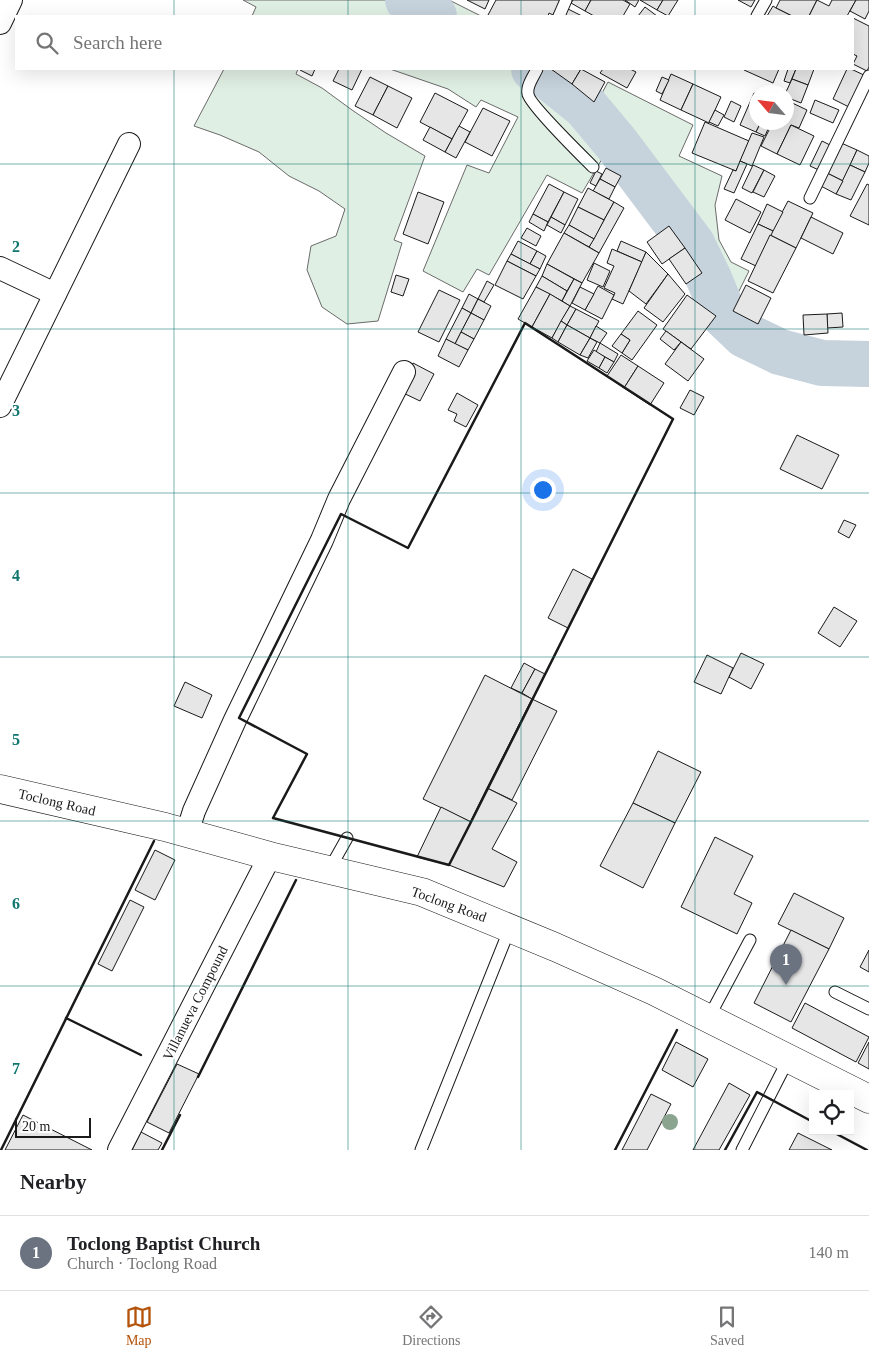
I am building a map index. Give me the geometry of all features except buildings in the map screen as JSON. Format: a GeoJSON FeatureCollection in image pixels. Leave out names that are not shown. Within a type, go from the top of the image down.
{"type":"FeatureCollection","features":[{"type":"Feature","properties":{"kind":"street"},"geometry":{"type":"LineString","coordinates":[[0,23],[10,0]]}},
{"type":"Feature","properties":{"kind":"street"},"geometry":{"type":"LineString","coordinates":[[0,406],[129,144]]}},
{"type":"Feature","properties":{"kind":"street"},"geometry":{"type":"LineString","coordinates":[[0,268],[55,294]]}},
{"type":"Feature","properties":{"kind":"street"},"geometry":{"type":"LineString","coordinates":[[187,833],[194,811],[292,598],[404,372]]}},
{"type":"Feature","properties":{"kind":"street","name":"Toclong Road"},"geometry":{"type":"LineString","coordinates":[[0,789],[187,833],[270,856],[422,892],[645,987],[709,1017],[869,1099]]}},
{"type":"Feature","properties":{"kind":"street","name":"Villanueva Compound"},"geometry":{"type":"LineString","coordinates":[[119,1150],[270,856]]}},
{"type":"Feature","properties":{"kind":"lane"},"geometry":{"type":"LineString","coordinates":[[559,15],[566,0]]}},
{"type":"Feature","properties":{"kind":"lane"},"geometry":{"type":"LineString","coordinates":[[758,15],[766,0]]}},
{"type":"Feature","properties":{"kind":"lane"},"geometry":{"type":"LineString","coordinates":[[537,70],[528,95],[592,167]]}},
{"type":"Feature","properties":{"kind":"lane"},"geometry":{"type":"LineString","coordinates":[[810,198],[869,76]]}},
{"type":"Feature","properties":{"kind":"lane"},"geometry":{"type":"LineString","coordinates":[[329,870],[347,838]]}},
{"type":"Feature","properties":{"kind":"lane"},"geometry":{"type":"LineString","coordinates":[[421,1150],[510,928]]}},
{"type":"Feature","properties":{"kind":"lane"},"geometry":{"type":"LineString","coordinates":[[709,1017],[750,940]]}},
{"type":"Feature","properties":{"kind":"lane"},"geometry":{"type":"LineString","coordinates":[[834,992],[869,1009]]}},
{"type":"Feature","properties":{"kind":"lane"},"geometry":{"type":"LineString","coordinates":[[742,1150],[789,1058]]}},
{"type":"Feature","properties":{"kind":"green space"},"geometry":{"type":"Polygon","coordinates":[[[243,0],[398,0],[407,10],[416,15],[252,15],[256,7],[243,0]]]}},
{"type":"Feature","properties":{"kind":"green space"},"geometry":{"type":"Polygon","coordinates":[[[438,0],[449,0],[479,15],[430,15],[438,0]]]}},
{"type":"Feature","properties":{"kind":"green space"},"geometry":{"type":"Polygon","coordinates":[[[223,70],[298,70],[296,74],[322,88],[386,133],[425,156],[394,240],[402,243],[378,321],[347,324],[322,307],[307,270],[311,246],[336,236],[345,209],[319,191],[289,176],[259,152],[194,126],[223,70]]]}},
{"type":"Feature","properties":{"kind":"green space"},"geometry":{"type":"Polygon","coordinates":[[[393,70],[547,70],[595,106],[608,82],[693,125],[679,156],[722,176],[715,205],[719,240],[731,262],[749,271],[728,313],[720,318],[706,275],[689,247],[631,174],[602,159],[582,193],[547,175],[489,275],[477,269],[463,292],[423,271],[467,165],[489,173],[518,117],[481,100],[476,107],[448,89],[393,70]]]}},
{"type":"Feature","properties":{"kind":"waterway"},"geometry":{"type":"LineString","coordinates":[[408,0],[419,10],[432,15]]}},
{"type":"Feature","properties":{"kind":"waterway"},"geometry":{"type":"LineString","coordinates":[[536,70],[549,77],[585,106],[616,143],[692,244],[724,315],[745,335],[780,352],[822,363],[869,364]]}},
{"type":"Feature","properties":{"kind":"wall"},"geometry":{"type":"LineString","coordinates":[[525,323],[673,419],[471,822],[449,865],[273,818],[307,754],[239,718],[341,514],[408,548],[525,323]]}},
{"type":"Feature","properties":{"kind":"wall"},"geometry":{"type":"LineString","coordinates":[[1,1150],[154,841]]}},
{"type":"Feature","properties":{"kind":"wall"},"geometry":{"type":"LineString","coordinates":[[198,1077],[296,880]]}},
{"type":"Feature","properties":{"kind":"wall"},"geometry":{"type":"LineString","coordinates":[[66,1018],[141,1055]]}},
{"type":"Feature","properties":{"kind":"wall"},"geometry":{"type":"LineString","coordinates":[[615,1150],[677,1030]]}},
{"type":"Feature","properties":{"kind":"wall"},"geometry":{"type":"LineString","coordinates":[[725,1150],[757,1092],[809,1120]]}},
{"type":"Feature","properties":{"kind":"wall"},"geometry":{"type":"LineString","coordinates":[[162,1150],[180,1115]]}},
{"type":"Feature","properties":{"kind":"wall"},"geometry":{"type":"LineString","coordinates":[[839,1135],[867,1150]]}},
{"type":"Feature","properties":{"kind":"place","name":"Toclong Baptist Church"},"geometry":{"type":"Point","coordinates":[786,985]}}]}
